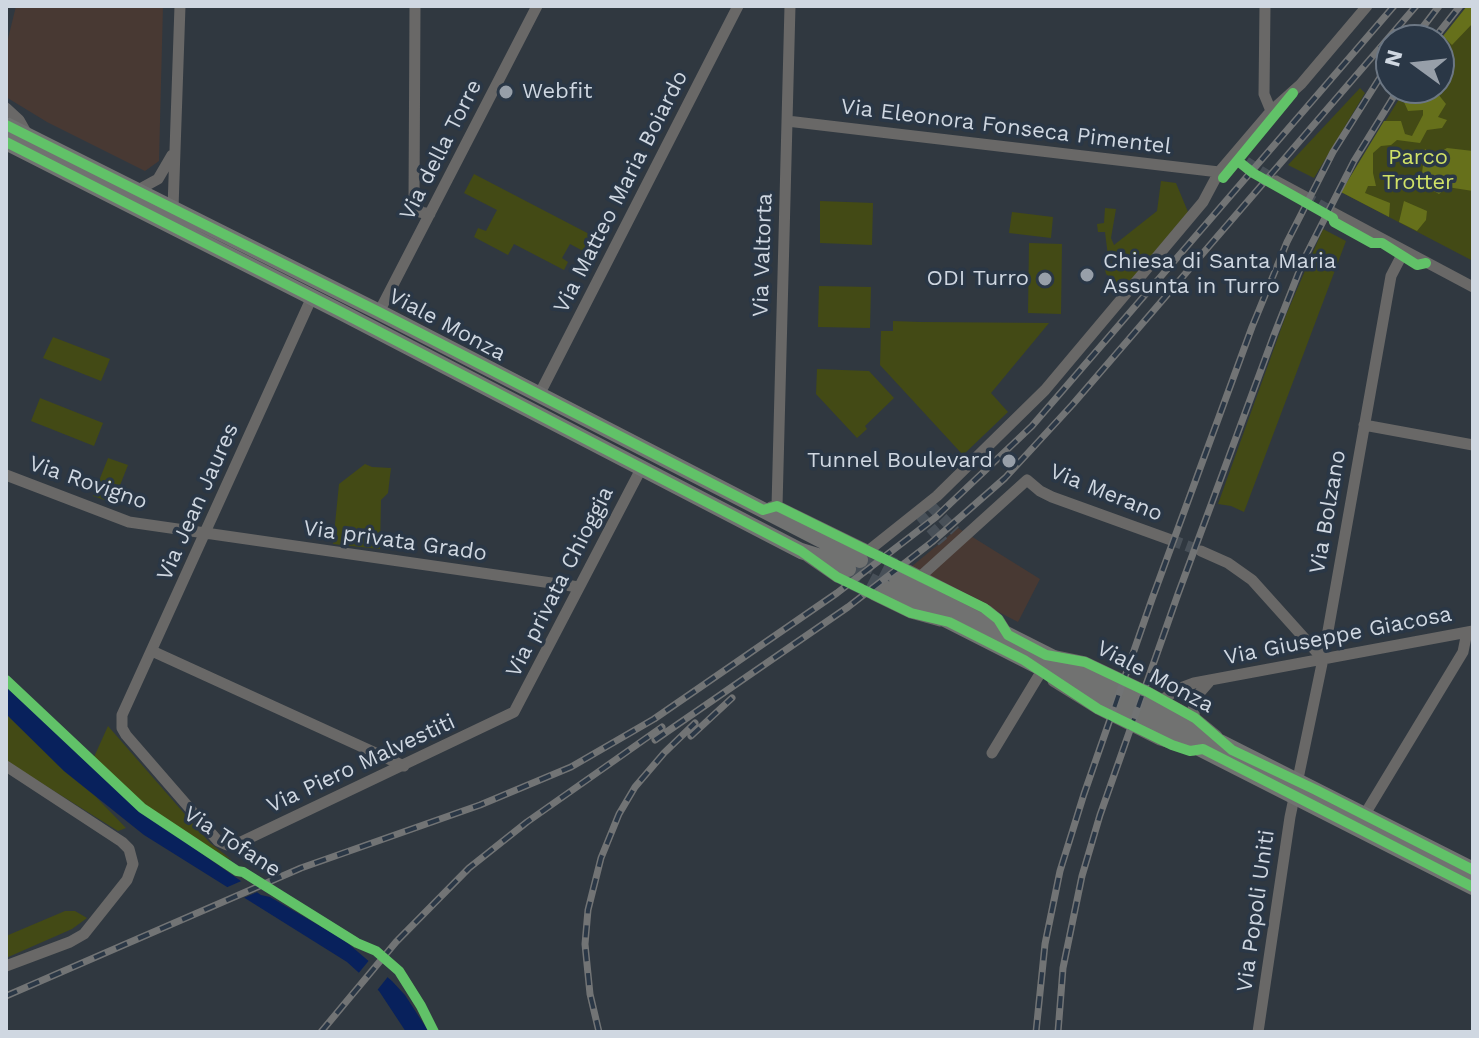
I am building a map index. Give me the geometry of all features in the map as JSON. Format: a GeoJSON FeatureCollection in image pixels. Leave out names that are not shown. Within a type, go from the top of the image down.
{"type":"FeatureCollection","features":[{"type":"Feature","properties":{"kind":"main road","name":"Viale Monza"},"geometry":{"type":"LineString","coordinates":[[6,125],[539,395],[770,508],[857,562]]}},
{"type":"Feature","properties":{"kind":"main road","name":"Viale Monza"},"geometry":{"type":"LineString","coordinates":[[6,142],[801,551],[827,559],[857,562]]}},
{"type":"Feature","properties":{"kind":"main road"},"geometry":{"type":"LineString","coordinates":[[530,412],[539,395]]}},
{"type":"Feature","properties":{"kind":"main road"},"geometry":{"type":"LineString","coordinates":[[641,469],[651,451]]}},
{"type":"Feature","properties":{"kind":"main road","name":"Viale Monza"},"geometry":{"type":"LineString","coordinates":[[891,583],[949,622],[1203,749],[1365,814],[1473,870]]}},
{"type":"Feature","properties":{"kind":"main road","name":"Viale Monza"},"geometry":{"type":"LineString","coordinates":[[891,583],[1008,635],[1232,750],[1473,887]]}},
{"type":"Feature","properties":{"kind":"street"},"geometry":{"type":"LineString","coordinates":[[173,208],[180,6]]}},
{"type":"Feature","properties":{"kind":"street"},"geometry":{"type":"LineString","coordinates":[[415,6],[414,200],[420,212],[430,214]]}},
{"type":"Feature","properties":{"kind":"street","name":"Via della Torre"},"geometry":{"type":"LineString","coordinates":[[379,312],[537,6]]}},
{"type":"Feature","properties":{"kind":"street","name":"Via Matteo Maria Boiardo"},"geometry":{"type":"LineString","coordinates":[[539,395],[738,6]]}},
{"type":"Feature","properties":{"kind":"street","name":"Via Valtorta"},"geometry":{"type":"LineString","coordinates":[[770,508],[790,6]]}},
{"type":"Feature","properties":{"kind":"street"},"geometry":{"type":"LineString","coordinates":[[1265,6],[1264,94],[1271,111]]}},
{"type":"Feature","properties":{"kind":"street"},"geometry":{"type":"LineString","coordinates":[[857,562],[930,505],[1045,390],[1203,202],[1219,172],[1271,111],[1301,84],[1367,6]]}},
{"type":"Feature","properties":{"kind":"street","name":"Viale Monza"},"geometry":{"type":"LineString","coordinates":[[6,108],[19,120],[28,136]]}},
{"type":"Feature","properties":{"kind":"street","name":"Via Eleonora Fonseca Pimentel"},"geometry":{"type":"LineString","coordinates":[[787,121],[1219,172]]}},
{"type":"Feature","properties":{"kind":"street"},"geometry":{"type":"LineString","coordinates":[[138,190],[161,176],[175,147]]}},
{"type":"Feature","properties":{"kind":"street"},"geometry":{"type":"LineString","coordinates":[[1236,153],[1246,162]]}},
{"type":"Feature","properties":{"kind":"street","name":"Viale Monza"},"geometry":{"type":"LineString","coordinates":[[6,154],[16,154],[54,166]]}},
{"type":"Feature","properties":{"kind":"street"},"geometry":{"type":"LineString","coordinates":[[1276,181],[1304,196]]}},
{"type":"Feature","properties":{"kind":"street"},"geometry":{"type":"LineString","coordinates":[[1332,212],[1473,287]]}},
{"type":"Feature","properties":{"kind":"street","name":"Via Bolzano"},"geometry":{"type":"LineString","coordinates":[[1297,789],[1391,276],[1404,251]]}},
{"type":"Feature","properties":{"kind":"street","name":"Via Jean Jaures"},"geometry":{"type":"LineString","coordinates":[[121,723],[312,297]]}},
{"type":"Feature","properties":{"kind":"street"},"geometry":{"type":"LineString","coordinates":[[1364,425],[1473,445]]}},
{"type":"Feature","properties":{"kind":"street","name":"Via privata Chioggia"},"geometry":{"type":"LineString","coordinates":[[514,712],[641,469]]}},
{"type":"Feature","properties":{"kind":"street","name":"Via Rovigno"},"geometry":{"type":"LineString","coordinates":[[6,475],[129,522],[205,534]]}},
{"type":"Feature","properties":{"kind":"street","name":"Via Merano"},"geometry":{"type":"LineString","coordinates":[[921,576],[959,535],[1027,480],[1052,497],[1171,540]]}},
{"type":"Feature","properties":{"kind":"street","name":"Via privata Grado"},"geometry":{"type":"LineString","coordinates":[[205,534],[579,587]]}},
{"type":"Feature","properties":{"kind":"street"},"geometry":{"type":"LineString","coordinates":[[1201,551],[1228,563],[1252,580],[1323,659]]}},
{"type":"Feature","properties":{"kind":"street","name":"Viale Monza"},"geometry":{"type":"LineString","coordinates":[[891,583],[921,576],[988,611],[998,619],[1008,635]]}},
{"type":"Feature","properties":{"kind":"street"},"geometry":{"type":"LineString","coordinates":[[1365,814],[1463,652],[1470,632]]}},
{"type":"Feature","properties":{"kind":"street","name":"Via Giuseppe Giacosa"},"geometry":{"type":"LineString","coordinates":[[1162,700],[1183,686],[1470,632]]}},
{"type":"Feature","properties":{"kind":"street"},"geometry":{"type":"LineString","coordinates":[[152,651],[404,766]]}},
{"type":"Feature","properties":{"kind":"street","name":"Viale Monza"},"geometry":{"type":"LineString","coordinates":[[1046,655],[1067,656],[1085,662],[1162,700],[1195,718],[1232,750]]}},
{"type":"Feature","properties":{"kind":"street","name":"Viale Monza"},"geometry":{"type":"LineString","coordinates":[[1024,660],[1093,706],[1163,742],[1190,751],[1203,749]]}},
{"type":"Feature","properties":{"kind":"street"},"geometry":{"type":"LineString","coordinates":[[992,753],[1041,672]]}},
{"type":"Feature","properties":{"kind":"street","name":"Via Giuseppe Giacosa"},"geometry":{"type":"LineString","coordinates":[[1195,718],[1193,709],[1196,697],[1211,680]]}},
{"type":"Feature","properties":{"kind":"street","name":"Via Piero Malvestiti"},"geometry":{"type":"LineString","coordinates":[[224,844],[239,843],[514,712]]}},
{"type":"Feature","properties":{"kind":"street","name":"Via Tofane"},"geometry":{"type":"LineString","coordinates":[[121,723],[126,735],[213,836],[224,844]]}},
{"type":"Feature","properties":{"kind":"street"},"geometry":{"type":"LineString","coordinates":[[6,766],[122,842],[132,859],[131,873],[94,924],[70,942],[6,966]]}},
{"type":"Feature","properties":{"kind":"street","name":"Via Popoli Uniti"},"geometry":{"type":"LineString","coordinates":[[1258,1032],[1297,789]]}},
{"type":"Feature","properties":{"kind":"shaded area"},"geometry":{"type":"Polygon","coordinates":[[[16,6],[163,6],[159,161],[145,171],[47,122],[6,97],[6,47],[16,6]]]}},
{"type":"Feature","properties":{"kind":"shaded area"},"geometry":{"type":"Polygon","coordinates":[[[958,528],[1040,579],[1018,622],[911,567],[958,528]]]}},
{"type":"Feature","properties":{"kind":"green space","name":"Parco Trotter"},"geometry":{"type":"Polygon","coordinates":[[[1467,6],[1473,6],[1473,261],[1341,192],[1396,104],[1455,104],[1453,24],[1467,6]]]}},
{"type":"Feature","properties":{"kind":"green space"},"geometry":{"type":"Polygon","coordinates":[[[1467,6],[1473,6],[1473,23],[1455,42],[1453,24],[1467,6]]]}},
{"type":"Feature","properties":{"kind":"green space"},"geometry":{"type":"Polygon","coordinates":[[[1360,88],[1365,93],[1314,178],[1288,165],[1360,88]]]}},
{"type":"Feature","properties":{"kind":"green space"},"geometry":{"type":"Polygon","coordinates":[[[1405,104],[1446,104],[1438,117],[1447,120],[1442,128],[1427,130],[1420,143],[1397,140],[1373,153],[1376,186],[1368,186],[1365,193],[1390,203],[1389,217],[1341,192],[1384,121],[1401,121],[1405,134],[1412,136],[1423,110],[1408,111],[1405,104]]]}},
{"type":"Feature","properties":{"kind":"green space"},"geometry":{"type":"Polygon","coordinates":[[[1447,148],[1473,151],[1473,191],[1447,187],[1439,194],[1412,179],[1422,173],[1425,149],[1434,156],[1447,148]]]}},
{"type":"Feature","properties":{"kind":"green space"},"geometry":{"type":"Polygon","coordinates":[[[474,174],[593,236],[585,252],[570,244],[562,258],[568,262],[564,270],[514,244],[508,255],[474,237],[478,228],[486,231],[497,210],[464,193],[474,174]]]}},
{"type":"Feature","properties":{"kind":"green space"},"geometry":{"type":"Polygon","coordinates":[[[1161,181],[1176,183],[1188,212],[1120,293],[1111,286],[1111,278],[1106,274],[1104,264],[1115,262],[1115,256],[1108,256],[1105,232],[1098,232],[1097,224],[1104,223],[1105,208],[1116,209],[1111,238],[1114,245],[1157,211],[1161,181]]]}},
{"type":"Feature","properties":{"kind":"green space"},"geometry":{"type":"Polygon","coordinates":[[[820,201],[873,203],[872,245],[820,243],[820,201]]]}},
{"type":"Feature","properties":{"kind":"green space"},"geometry":{"type":"Polygon","coordinates":[[[1404,201],[1427,211],[1426,220],[1417,231],[1399,222],[1404,201]]]}},
{"type":"Feature","properties":{"kind":"green space"},"geometry":{"type":"Polygon","coordinates":[[[1012,212],[1053,217],[1051,238],[1009,233],[1012,212]]]}},
{"type":"Feature","properties":{"kind":"green space"},"geometry":{"type":"Polygon","coordinates":[[[1323,229],[1346,241],[1244,512],[1218,504],[1286,315],[1323,229]]]}},
{"type":"Feature","properties":{"kind":"green space","name":"ODI Turro"},"geometry":{"type":"Polygon","coordinates":[[[1029,243],[1062,244],[1061,314],[1028,313],[1029,243]]]}},
{"type":"Feature","properties":{"kind":"green space"},"geometry":{"type":"Polygon","coordinates":[[[819,286],[871,287],[870,328],[818,327],[819,286]]]}},
{"type":"Feature","properties":{"kind":"green space"},"geometry":{"type":"Polygon","coordinates":[[[893,321],[1049,323],[991,393],[1008,412],[963,455],[880,365],[881,331],[893,331],[893,321]]]}},
{"type":"Feature","properties":{"kind":"green space"},"geometry":{"type":"Polygon","coordinates":[[[53,337],[110,359],[101,381],[43,358],[53,337]]]}},
{"type":"Feature","properties":{"kind":"green space"},"geometry":{"type":"Polygon","coordinates":[[[817,369],[869,371],[894,398],[857,438],[816,394],[817,369]]]}},
{"type":"Feature","properties":{"kind":"green space"},"geometry":{"type":"Polygon","coordinates":[[[40,398],[103,423],[94,446],[31,421],[40,398]]]}},
{"type":"Feature","properties":{"kind":"green space"},"geometry":{"type":"Polygon","coordinates":[[[108,458],[128,465],[113,503],[93,496],[108,458]]]}},
{"type":"Feature","properties":{"kind":"green space"},"geometry":{"type":"Polygon","coordinates":[[[365,464],[391,468],[388,493],[381,500],[380,549],[333,544],[339,484],[365,464]]]}},
{"type":"Feature","properties":{"kind":"green space"},"geometry":{"type":"Polygon","coordinates":[[[6,714],[126,828],[118,831],[6,761],[6,714]]]}},
{"type":"Feature","properties":{"kind":"green space"},"geometry":{"type":"Polygon","coordinates":[[[108,726],[210,843],[232,860],[216,853],[144,804],[94,757],[108,726]]]}},
{"type":"Feature","properties":{"kind":"green space"},"geometry":{"type":"Polygon","coordinates":[[[65,911],[75,911],[87,918],[72,929],[6,958],[6,936],[65,911]]]}},
{"type":"Feature","properties":{"kind":"water"},"geometry":{"type":"Polygon","coordinates":[[[6,687],[145,814],[261,895],[270,897],[344,940],[405,995],[429,1032],[406,1032],[379,991],[347,962],[144,835],[64,771],[6,714],[6,687]]]}},
{"type":"Feature","properties":{"kind":"pier"},"geometry":{"type":"Polygon","coordinates":[[[246,879],[262,890],[239,900],[223,889],[246,879]]]}},
{"type":"Feature","properties":{"kind":"pier"},"geometry":{"type":"Polygon","coordinates":[[[371,958],[390,974],[375,993],[357,975],[371,958]]]}},
{"type":"Feature","properties":{"kind":"tunnel"},"geometry":{"type":"LineString","coordinates":[[1246,162],[1276,181]]}},
{"type":"Feature","properties":{"kind":"tunnel"},"geometry":{"type":"LineString","coordinates":[[1304,196],[1332,212]]}},
{"type":"Feature","properties":{"kind":"tunnel"},"geometry":{"type":"LineString","coordinates":[[931,506],[955,531]]}},
{"type":"Feature","properties":{"kind":"tunnel"},"geometry":{"type":"LineString","coordinates":[[920,515],[943,542]]}},
{"type":"Feature","properties":{"kind":"tunnel"},"geometry":{"type":"LineString","coordinates":[[1171,540],[1201,551]]}},
{"type":"Feature","properties":{"kind":"tunnel"},"geometry":{"type":"LineString","coordinates":[[871,552],[908,570]]}},
{"type":"Feature","properties":{"kind":"tunnel"},"geometry":{"type":"LineString","coordinates":[[860,560],[897,579]]}},
{"type":"Feature","properties":{"kind":"tunnel"},"geometry":{"type":"LineString","coordinates":[[848,569],[884,588]]}},
{"type":"Feature","properties":{"kind":"tunnel"},"geometry":{"type":"LineString","coordinates":[[837,577],[874,595]]}},
{"type":"Feature","properties":{"kind":"railway"},"geometry":{"type":"LineString","coordinates":[[6,996],[301,868],[480,805],[571,767],[654,719],[837,593],[936,517],[1032,426],[1394,6]]}},
{"type":"Feature","properties":{"kind":"railway"},"geometry":{"type":"LineString","coordinates":[[655,740],[848,607],[932,542],[1005,478],[1073,404],[1416,6]]}},
{"type":"Feature","properties":{"kind":"railway"},"geometry":{"type":"LineString","coordinates":[[1425,24],[1439,6]]}},
{"type":"Feature","properties":{"kind":"railway"},"geometry":{"type":"LineString","coordinates":[[1446,24],[1460,6]]}},
{"type":"Feature","properties":{"kind":"railway"},"geometry":{"type":"LineString","coordinates":[[1036,1032],[1045,944],[1060,871],[1152,599],[1252,327],[1287,242],[1333,152],[1375,85]]}},
{"type":"Feature","properties":{"kind":"railway"},"geometry":{"type":"LineString","coordinates":[[1058,1032],[1063,968],[1082,876],[1100,815],[1178,594],[1304,259],[1354,161],[1389,104]]}},
{"type":"Feature","properties":{"kind":"railway"},"geometry":{"type":"LineString","coordinates":[[691,736],[732,698]]}},
{"type":"Feature","properties":{"kind":"railway"},"geometry":{"type":"LineString","coordinates":[[599,1032],[590,994],[585,944],[588,910],[601,858],[619,814],[635,787],[695,723]]}},
{"type":"Feature","properties":{"kind":"railway"},"geometry":{"type":"LineString","coordinates":[[321,1032],[396,942],[469,868],[527,822],[662,727]]}},
{"type":"Feature","properties":{"kind":"cycle path"},"geometry":{"type":"LineString","coordinates":[[1223,178],[1293,93]]}},
{"type":"Feature","properties":{"kind":"cycle path"},"geometry":{"type":"LineString","coordinates":[[6,125],[379,312],[763,510],[777,506],[984,608],[998,619],[1008,635],[1046,655],[1085,662],[1148,692],[1195,718],[1232,750],[1473,870]]}},
{"type":"Feature","properties":{"kind":"cycle path"},"geometry":{"type":"LineString","coordinates":[[6,142],[801,551],[837,577],[911,613],[949,622],[1024,660],[1098,709],[1172,745],[1190,751],[1203,749],[1473,887]]}},
{"type":"Feature","properties":{"kind":"cycle path"},"geometry":{"type":"LineString","coordinates":[[1238,161],[1253,173],[1372,243],[1382,243],[1417,265],[1426,263]]}},
{"type":"Feature","properties":{"kind":"cycle path"},"geometry":{"type":"LineString","coordinates":[[6,680],[142,808],[237,871],[357,943],[376,951],[399,971],[434,1032]]}},
{"type":"Feature","properties":{"kind":"place","name":"Webfit"},"geometry":{"type":"Point","coordinates":[506,92]}},
{"type":"Feature","properties":{"kind":"place","name":"Chiesa di Santa Maria Assunta in Turro"},"geometry":{"type":"Point","coordinates":[1087,275]}},
{"type":"Feature","properties":{"kind":"place","name":"ODI Turro"},"geometry":{"type":"Point","coordinates":[1045,279]}},
{"type":"Feature","properties":{"kind":"place","name":"Tunnel Boulevard"},"geometry":{"type":"Point","coordinates":[1009,461]}}]}
